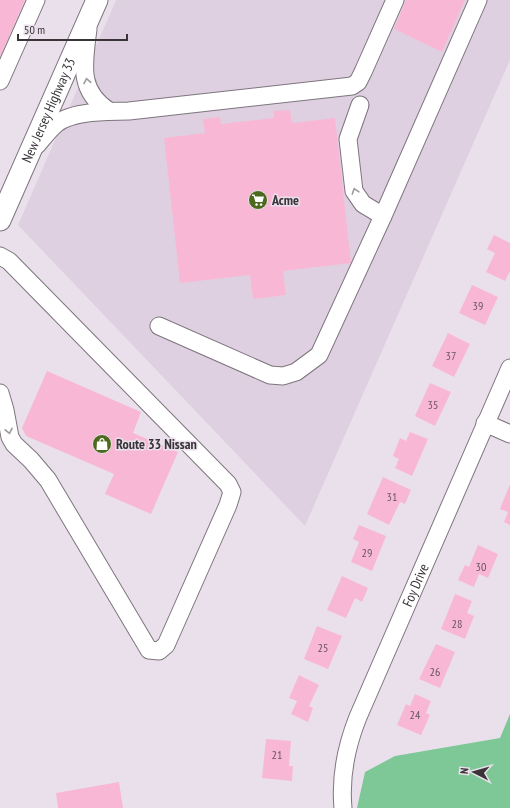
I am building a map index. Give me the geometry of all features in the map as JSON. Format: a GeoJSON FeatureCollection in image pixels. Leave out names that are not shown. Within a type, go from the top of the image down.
{"type":"FeatureCollection","features":[{"type":"Feature","properties":{"kind":"main road","name":"New Jersey Highway 33"},"geometry":{"type":"LineString","coordinates":[[0,220],[93,4]]}},
{"type":"Feature","properties":{"kind":"street"},"geometry":{"type":"LineString","coordinates":[[0,80],[36,0]]}},
{"type":"Feature","properties":{"kind":"street"},"geometry":{"type":"LineString","coordinates":[[28,156],[56,124],[70,117],[109,111],[129,111],[352,86],[358,82],[363,72],[394,0]]}},
{"type":"Feature","properties":{"kind":"street"},"geometry":{"type":"LineString","coordinates":[[159,326],[257,371],[270,375],[283,376],[296,372],[318,355],[383,216],[478,0]]}},
{"type":"Feature","properties":{"kind":"street"},"geometry":{"type":"LineString","coordinates":[[93,4],[85,59],[86,82],[90,94],[97,103],[109,111]]}},
{"type":"Feature","properties":{"kind":"street"},"geometry":{"type":"LineString","coordinates":[[360,105],[348,138],[354,191],[363,204],[383,216]]}},
{"type":"Feature","properties":{"kind":"street"},"geometry":{"type":"LineString","coordinates":[[0,256],[9,261],[24,276],[228,484],[232,492],[228,505],[166,645],[159,651],[149,650],[48,480],[31,460],[14,444],[10,437],[6,410],[0,393]]}},
{"type":"Feature","properties":{"kind":"street","name":"Foy Drive"},"geometry":{"type":"LineString","coordinates":[[343,808],[343,769],[350,736],[510,368]]}},
{"type":"Feature","properties":{"kind":"street"},"geometry":{"type":"LineString","coordinates":[[486,422],[510,434]]}},
{"type":"Feature","properties":{"kind":"shaded area"},"geometry":{"type":"Polygon","coordinates":[[[116,0],[510,0],[510,60],[305,526],[18,225],[116,0]]]}},
{"type":"Feature","properties":{"kind":"green space"},"geometry":{"type":"Polygon","coordinates":[[[510,714],[510,808],[357,808],[365,772],[395,756],[500,738],[510,714]]]}},
{"type":"Feature","properties":{"kind":"building"},"geometry":{"type":"Polygon","coordinates":[[[0,0],[25,0],[0,57],[0,0]]]}},
{"type":"Feature","properties":{"kind":"building"},"geometry":{"type":"Polygon","coordinates":[[[406,0],[465,0],[442,52],[394,29],[406,0]]]}},
{"type":"Feature","properties":{"kind":"building","name":"Acme"},"geometry":{"type":"Polygon","coordinates":[[[290,110],[292,123],[335,118],[351,263],[283,271],[286,295],[253,299],[250,275],[180,283],[164,138],[205,133],[203,119],[220,117],[221,124],[274,118],[273,111],[290,110]]]}},
{"type":"Feature","properties":{"kind":"building"},"geometry":{"type":"Polygon","coordinates":[[[494,235],[510,243],[510,271],[505,281],[486,272],[495,253],[487,249],[494,235]]]}},
{"type":"Feature","properties":{"kind":"building"},"geometry":{"type":"Polygon","coordinates":[[[472,285],[498,297],[485,325],[459,313],[472,285]]]}},
{"type":"Feature","properties":{"kind":"building"},"geometry":{"type":"Polygon","coordinates":[[[448,333],[470,344],[454,377],[432,366],[448,333]]]}},
{"type":"Feature","properties":{"kind":"building","name":"Route 33 Nissan"},"geometry":{"type":"Polygon","coordinates":[[[47,371],[141,412],[133,433],[178,452],[151,514],[105,494],[114,474],[26,436],[22,428],[47,371]]]}},
{"type":"Feature","properties":{"kind":"building"},"geometry":{"type":"Polygon","coordinates":[[[430,383],[451,392],[435,426],[415,416],[430,383]]]}},
{"type":"Feature","properties":{"kind":"building"},"geometry":{"type":"Polygon","coordinates":[[[410,432],[428,439],[412,476],[395,468],[399,459],[393,456],[400,438],[406,441],[410,432]]]}},
{"type":"Feature","properties":{"kind":"building"},"geometry":{"type":"Polygon","coordinates":[[[383,477],[411,490],[405,504],[400,502],[389,525],[367,514],[383,477]]]}},
{"type":"Feature","properties":{"kind":"building"},"geometry":{"type":"Polygon","coordinates":[[[510,484],[510,525],[504,522],[508,512],[500,509],[510,484]]]}},
{"type":"Feature","properties":{"kind":"building"},"geometry":{"type":"Polygon","coordinates":[[[359,525],[386,536],[372,571],[351,562],[359,542],[353,539],[359,525]]]}},
{"type":"Feature","properties":{"kind":"building"},"geometry":{"type":"Polygon","coordinates":[[[478,545],[498,554],[488,578],[479,574],[474,587],[458,580],[465,565],[469,567],[478,545]]]}},
{"type":"Feature","properties":{"kind":"building"},"geometry":{"type":"Polygon","coordinates":[[[342,576],[368,588],[362,602],[355,598],[346,618],[327,610],[342,576]]]}},
{"type":"Feature","properties":{"kind":"building"},"geometry":{"type":"Polygon","coordinates":[[[455,594],[472,601],[467,613],[474,616],[465,639],[441,629],[455,594]]]}},
{"type":"Feature","properties":{"kind":"building"},"geometry":{"type":"Polygon","coordinates":[[[317,626],[342,636],[328,669],[304,659],[317,626]]]}},
{"type":"Feature","properties":{"kind":"building"},"geometry":{"type":"Polygon","coordinates":[[[436,644],[455,652],[440,688],[419,679],[436,644]]]}},
{"type":"Feature","properties":{"kind":"building"},"geometry":{"type":"Polygon","coordinates":[[[299,675],[319,685],[309,706],[313,708],[308,722],[291,714],[297,701],[289,698],[299,675]]]}},
{"type":"Feature","properties":{"kind":"building"},"geometry":{"type":"Polygon","coordinates":[[[415,694],[431,701],[426,713],[430,715],[421,735],[397,725],[406,704],[410,706],[415,694]]]}},
{"type":"Feature","properties":{"kind":"building"},"geometry":{"type":"Polygon","coordinates":[[[266,739],[291,741],[289,766],[293,766],[292,781],[262,778],[266,739]]]}},
{"type":"Feature","properties":{"kind":"building"},"geometry":{"type":"Polygon","coordinates":[[[119,782],[123,808],[58,808],[56,793],[119,782]]]}},
{"type":"Feature","properties":{"kind":"place","name":"Acme"},"geometry":{"type":"Point","coordinates":[258,200]}},
{"type":"Feature","properties":{"kind":"place","name":"Route 33 Nissan"},"geometry":{"type":"Point","coordinates":[102,444]}}]}
